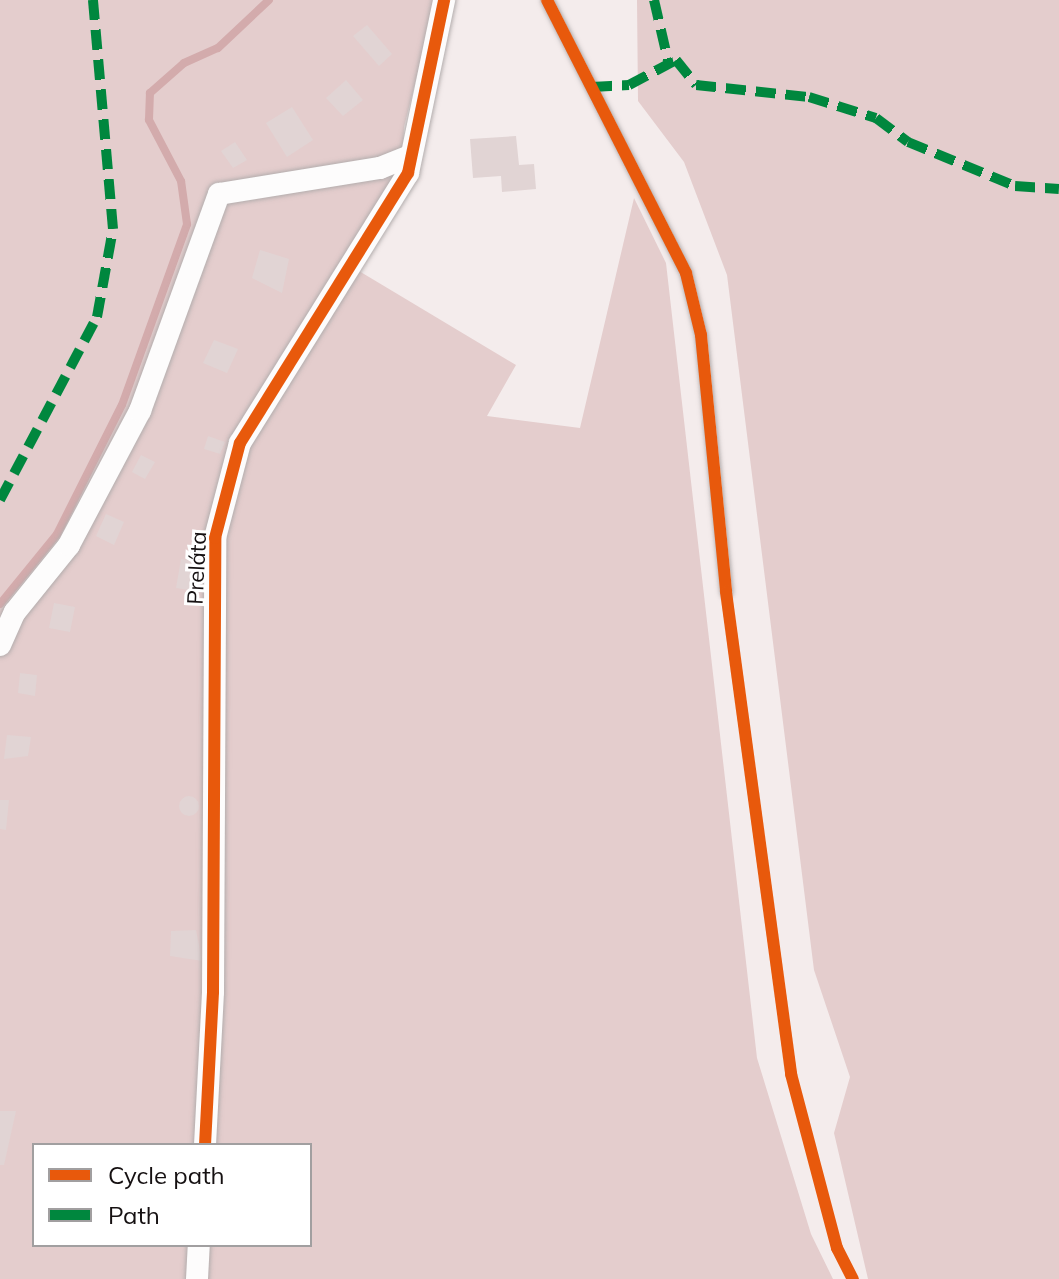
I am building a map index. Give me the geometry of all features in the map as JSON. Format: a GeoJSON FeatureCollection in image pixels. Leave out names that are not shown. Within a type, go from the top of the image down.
{"type":"FeatureCollection","features":[{"type":"Feature","properties":{"kind":"street","name":"Preláta"},"geometry":{"type":"LineString","coordinates":[[205,1143],[213,992],[215,538],[240,443],[399,194],[444,0]]}},
{"type":"Feature","properties":{"kind":"street"},"geometry":{"type":"LineString","coordinates":[[0,645],[15,612],[69,545],[140,411],[219,194],[380,168],[407,157]]}},
{"type":"Feature","properties":{"kind":"street"},"geometry":{"type":"LineString","coordinates":[[197,1279],[199,1247]]}},
{"type":"Feature","properties":{"kind":"lane"},"geometry":{"type":"LineString","coordinates":[[547,0],[686,273],[701,335],[726,592]]}},
{"type":"Feature","properties":{"kind":"shaded area"},"geometry":{"type":"Polygon","coordinates":[[[0,0],[436,0],[404,127],[402,172],[349,265],[516,365],[487,416],[580,428],[634,198],[666,263],[757,1058],[811,1234],[833,1279],[0,1279],[0,0]]]}},
{"type":"Feature","properties":{"kind":"shaded area"},"geometry":{"type":"Polygon","coordinates":[[[637,0],[1059,0],[1059,1279],[868,1279],[834,1133],[850,1077],[814,970],[727,275],[684,162],[638,101],[637,0]]]}},
{"type":"Feature","properties":{"kind":"building"},"geometry":{"type":"Polygon","coordinates":[[[367,25],[392,54],[379,66],[353,36],[367,25]]]}},
{"type":"Feature","properties":{"kind":"building"},"geometry":{"type":"Polygon","coordinates":[[[346,80],[363,100],[343,116],[326,98],[346,80]]]}},
{"type":"Feature","properties":{"kind":"building"},"geometry":{"type":"Polygon","coordinates":[[[292,107],[313,140],[287,157],[266,123],[292,107]]]}},
{"type":"Feature","properties":{"kind":"building"},"geometry":{"type":"Polygon","coordinates":[[[516,136],[519,165],[534,164],[536,189],[502,192],[501,176],[473,178],[470,139],[516,136]]]}},
{"type":"Feature","properties":{"kind":"building"},"geometry":{"type":"Polygon","coordinates":[[[235,142],[247,160],[233,168],[221,151],[235,142]]]}},
{"type":"Feature","properties":{"kind":"building"},"geometry":{"type":"Polygon","coordinates":[[[260,250],[289,259],[282,293],[252,278],[260,250]]]}},
{"type":"Feature","properties":{"kind":"building"},"geometry":{"type":"Polygon","coordinates":[[[214,340],[238,349],[227,373],[203,363],[214,340]]]}},
{"type":"Feature","properties":{"kind":"building"},"geometry":{"type":"Polygon","coordinates":[[[208,436],[225,442],[220,454],[204,449],[208,436]]]}},
{"type":"Feature","properties":{"kind":"building"},"geometry":{"type":"Polygon","coordinates":[[[141,455],[155,462],[145,479],[132,472],[141,455]]]}},
{"type":"Feature","properties":{"kind":"building"},"geometry":{"type":"Polygon","coordinates":[[[106,514],[124,522],[114,545],[96,536],[106,514]]]}},
{"type":"Feature","properties":{"kind":"building"},"geometry":{"type":"Polygon","coordinates":[[[181,559],[198,562],[189,590],[176,588],[181,559]]]}},
{"type":"Feature","properties":{"kind":"building"},"geometry":{"type":"Polygon","coordinates":[[[54,603],[75,607],[70,632],[49,628],[54,603]]]}},
{"type":"Feature","properties":{"kind":"building"},"geometry":{"type":"Polygon","coordinates":[[[20,673],[37,675],[35,696],[18,693],[20,673]]]}},
{"type":"Feature","properties":{"kind":"building"},"geometry":{"type":"Polygon","coordinates":[[[7,735],[31,737],[28,756],[4,759],[7,735]]]}},
{"type":"Feature","properties":{"kind":"building"},"geometry":{"type":"Polygon","coordinates":[[[189,796],[196,799],[199,806],[196,813],[189,816],[182,813],[179,806],[182,799],[189,796]]]}},
{"type":"Feature","properties":{"kind":"building"},"geometry":{"type":"Polygon","coordinates":[[[0,800],[9,800],[6,830],[0,829],[0,800]]]}},
{"type":"Feature","properties":{"kind":"building"},"geometry":{"type":"Polygon","coordinates":[[[196,930],[202,961],[170,956],[171,931],[196,930]]]}},
{"type":"Feature","properties":{"kind":"building"},"geometry":{"type":"Polygon","coordinates":[[[0,1111],[16,1111],[4,1165],[0,1165],[0,1111]]]}},
{"type":"Feature","properties":{"kind":"waterway"},"geometry":{"type":"LineString","coordinates":[[0,604],[57,534],[122,405],[187,224],[181,181],[149,120],[150,93],[184,63],[218,48],[269,0]]}},
{"type":"Feature","properties":{"kind":"marked path"},"geometry":{"type":"LineString","coordinates":[[0,500],[97,317],[113,229],[93,0]]}},
{"type":"Feature","properties":{"kind":"marked path"},"geometry":{"type":"LineString","coordinates":[[654,0],[669,65]]}},
{"type":"Feature","properties":{"kind":"marked path"},"geometry":{"type":"LineString","coordinates":[[592,87],[629,85],[676,60],[696,85],[809,97],[876,118],[908,142],[1015,186],[1059,189]]}},
{"type":"Feature","properties":{"kind":"cycle path"},"geometry":{"type":"LineString","coordinates":[[205,1143],[213,992],[215,538],[240,443],[408,173],[444,0]]}},
{"type":"Feature","properties":{"kind":"cycle path"},"geometry":{"type":"LineString","coordinates":[[547,0],[686,273],[701,335],[726,592],[791,1074],[837,1248],[853,1279]]}}]}
